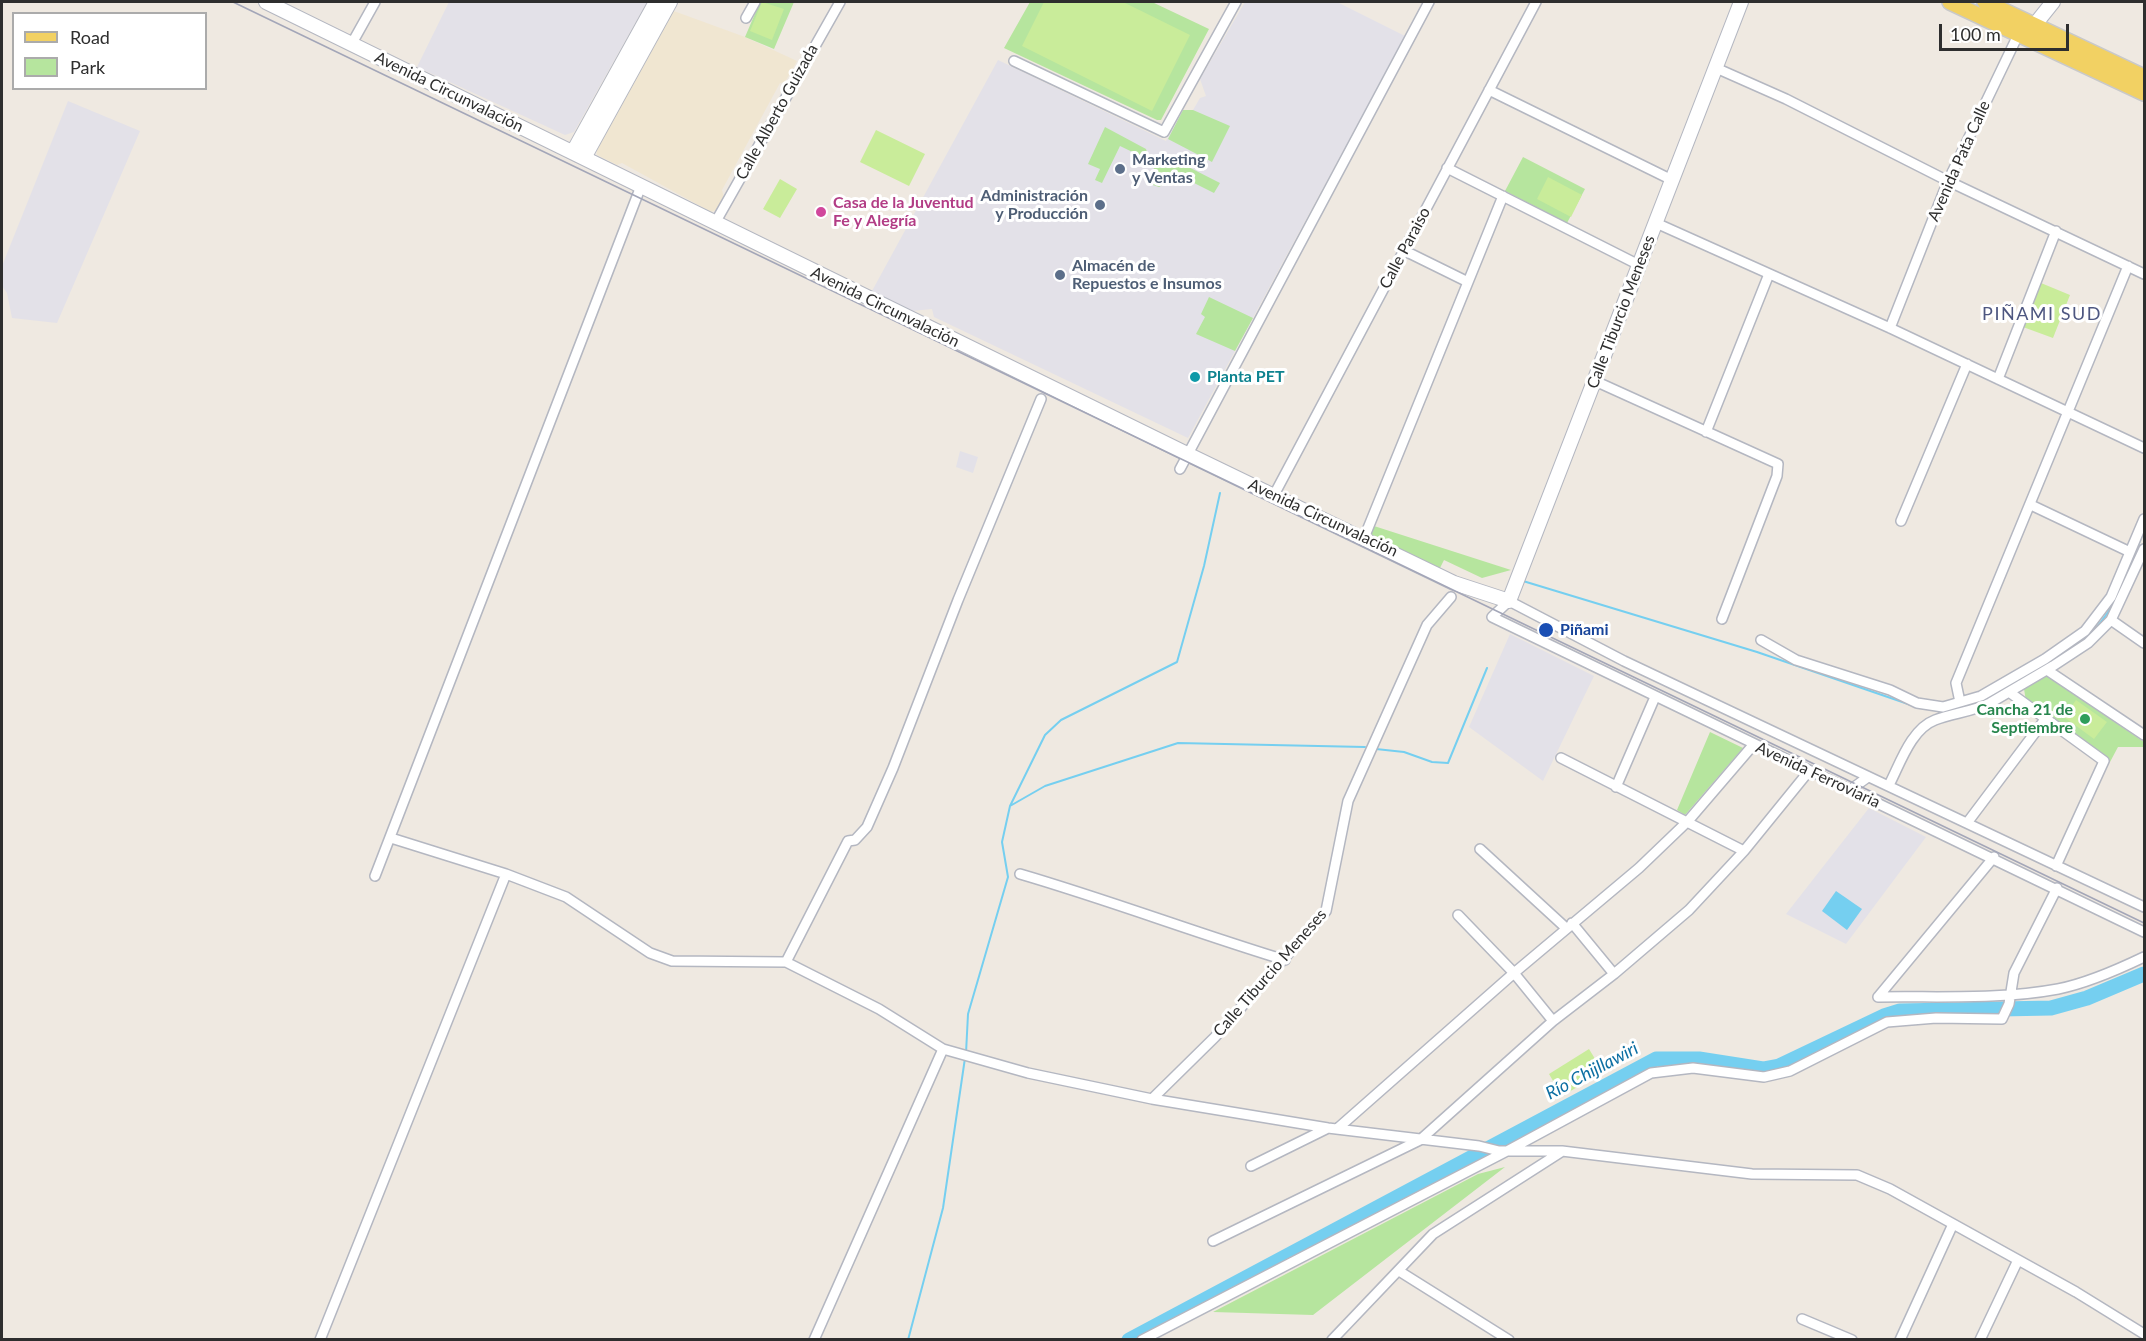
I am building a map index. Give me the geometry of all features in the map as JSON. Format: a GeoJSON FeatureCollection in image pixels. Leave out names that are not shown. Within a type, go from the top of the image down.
{"type":"FeatureCollection","features":[{"type":"Feature","properties":{"kind":"main road"},"geometry":{"type":"LineString","coordinates":[[1950,2],[2027,29],[2145,77]]}},
{"type":"Feature","properties":{"kind":"main road"},"geometry":{"type":"LineString","coordinates":[[1985,2],[2027,29],[2145,93]]}},
{"type":"Feature","properties":{"kind":"street","name":"Avenida Circunvalación"},"geometry":{"type":"LineString","coordinates":[[266,2],[1454,583],[1509,601]]}},
{"type":"Feature","properties":{"kind":"street"},"geometry":{"type":"LineString","coordinates":[[351,45],[375,2]]}},
{"type":"Feature","properties":{"kind":"street"},"geometry":{"type":"LineString","coordinates":[[579,154],[656,2]]}},
{"type":"Feature","properties":{"kind":"street"},"geometry":{"type":"LineString","coordinates":[[579,154],[670,2]]}},
{"type":"Feature","properties":{"kind":"street"},"geometry":{"type":"LineString","coordinates":[[746,18],[755,2]]}},
{"type":"Feature","properties":{"kind":"street","name":"Calle Alberto Guizada"},"geometry":{"type":"LineString","coordinates":[[715,223],[840,2]]}},
{"type":"Feature","properties":{"kind":"street"},"geometry":{"type":"LineString","coordinates":[[1014,61],[1164,132],[1236,2]]}},
{"type":"Feature","properties":{"kind":"street"},"geometry":{"type":"LineString","coordinates":[[1180,469],[1429,2]]}},
{"type":"Feature","properties":{"kind":"street","name":"Calle Paraiso"},"geometry":{"type":"LineString","coordinates":[[1274,495],[1536,2]]}},
{"type":"Feature","properties":{"kind":"street","name":"Calle Tiburcio Meneses"},"geometry":{"type":"LineString","coordinates":[[1492,616],[1509,601],[1741,2]]}},
{"type":"Feature","properties":{"kind":"street","name":"Avenida Pata Calle"},"geometry":{"type":"LineString","coordinates":[[1890,328],[1948,181],[2043,2]]}},
{"type":"Feature","properties":{"kind":"street","name":"Avenida Pata Calle"},"geometry":{"type":"LineString","coordinates":[[2027,29],[2053,2]]}},
{"type":"Feature","properties":{"kind":"street"},"geometry":{"type":"LineString","coordinates":[[1716,68],[1786,99],[1948,181],[2145,274]]}},
{"type":"Feature","properties":{"kind":"street"},"geometry":{"type":"LineString","coordinates":[[1489,90],[1672,180]]}},
{"type":"Feature","properties":{"kind":"street"},"geometry":{"type":"LineString","coordinates":[[1447,168],[1640,265]]}},
{"type":"Feature","properties":{"kind":"street"},"geometry":{"type":"LineString","coordinates":[[375,876],[641,186]]}},
{"type":"Feature","properties":{"kind":"street"},"geometry":{"type":"LineString","coordinates":[[1364,537],[1503,196]]}},
{"type":"Feature","properties":{"kind":"street"},"geometry":{"type":"LineString","coordinates":[[1656,223],[1890,328],[2145,448]]}},
{"type":"Feature","properties":{"kind":"street"},"geometry":{"type":"LineString","coordinates":[[1998,379],[2056,231]]}},
{"type":"Feature","properties":{"kind":"street"},"geometry":{"type":"LineString","coordinates":[[1404,250],[1468,282]]}},
{"type":"Feature","properties":{"kind":"street"},"geometry":{"type":"LineString","coordinates":[[1960,702],[1956,682],[2128,266]]}},
{"type":"Feature","properties":{"kind":"street"},"geometry":{"type":"LineString","coordinates":[[1706,432],[1769,274]]}},
{"type":"Feature","properties":{"kind":"street"},"geometry":{"type":"LineString","coordinates":[[1901,520],[1967,364]]}},
{"type":"Feature","properties":{"kind":"street"},"geometry":{"type":"LineString","coordinates":[[1594,381],[1778,464],[1777,476],[1722,619]]}},
{"type":"Feature","properties":{"kind":"street"},"geometry":{"type":"LineString","coordinates":[[786,962],[848,841],[855,840],[867,827],[893,768],[958,600],[1041,399]]}},
{"type":"Feature","properties":{"kind":"street"},"geometry":{"type":"LineString","coordinates":[[2031,505],[2130,552]]}},
{"type":"Feature","properties":{"kind":"street"},"geometry":{"type":"LineString","coordinates":[[1761,640],[1796,660],[1890,690],[1917,703],[1943,707],[1981,696],[2045,659],[2085,631],[2111,597],[2145,519]]}},
{"type":"Feature","properties":{"kind":"street"},"geometry":{"type":"LineString","coordinates":[[1889,785],[1918,731],[1933,720],[1978,709],[2047,670],[2088,643],[2111,621],[2144,551]]}},
{"type":"Feature","properties":{"kind":"street","name":"Calle Tiburcio Meneses"},"geometry":{"type":"LineString","coordinates":[[1152,1099],[1215,1037],[1326,911],[1348,801],[1427,625],[1450,597]]}},
{"type":"Feature","properties":{"kind":"street","name":"Avenida Ferroviaria"},"geometry":{"type":"LineString","coordinates":[[1509,601],[1624,661],[2145,907]]}},
{"type":"Feature","properties":{"kind":"street","name":"Avenida Ferroviaria"},"geometry":{"type":"LineString","coordinates":[[1492,616],[1655,697],[1994,857],[2145,932]]}},
{"type":"Feature","properties":{"kind":"street"},"geometry":{"type":"LineString","coordinates":[[2111,621],[2145,643]]}},
{"type":"Feature","properties":{"kind":"street"},"geometry":{"type":"LineString","coordinates":[[2047,670],[2145,735]]}},
{"type":"Feature","properties":{"kind":"street"},"geometry":{"type":"LineString","coordinates":[[2009,692],[2104,761],[2056,866]]}},
{"type":"Feature","properties":{"kind":"street"},"geometry":{"type":"LineString","coordinates":[[1616,787],[1655,697]]}},
{"type":"Feature","properties":{"kind":"street"},"geometry":{"type":"LineString","coordinates":[[1967,822],[2046,718]]}},
{"type":"Feature","properties":{"kind":"street"},"geometry":{"type":"LineString","coordinates":[[1251,1166],[1333,1128],[1569,925],[1640,868],[1688,821],[1754,744]]}},
{"type":"Feature","properties":{"kind":"street"},"geometry":{"type":"LineString","coordinates":[[1561,758],[1744,851]]}},
{"type":"Feature","properties":{"kind":"street"},"geometry":{"type":"LineString","coordinates":[[1213,1241],[1420,1140],[1553,1021],[1614,974],[1689,910],[1744,851],[1809,771]]}},
{"type":"Feature","properties":{"kind":"street"},"geometry":{"type":"LineString","coordinates":[[1850,790],[1869,777]]}},
{"type":"Feature","properties":{"kind":"street"},"geometry":{"type":"LineString","coordinates":[[391,838],[506,874],[566,897],[650,953],[672,961],[786,962],[879,1009],[943,1049],[1028,1073],[1152,1099],[1333,1128],[1503,1151],[1562,1151],[1752,1174],[1857,1175],[1890,1189],[2145,1334]]}},
{"type":"Feature","properties":{"kind":"street"},"geometry":{"type":"LineString","coordinates":[[1480,849],[1569,925],[1614,974]]}},
{"type":"Feature","properties":{"kind":"street"},"geometry":{"type":"LineString","coordinates":[[1994,857],[1878,997],[2009,999],[2060,988],[2116,971],[2145,957]]}},
{"type":"Feature","properties":{"kind":"street"},"geometry":{"type":"LineString","coordinates":[[320,1340],[506,874]]}},
{"type":"Feature","properties":{"kind":"street"},"geometry":{"type":"LineString","coordinates":[[1020,874],[1096,896],[1177,927],[1285,960]]}},
{"type":"Feature","properties":{"kind":"street"},"geometry":{"type":"LineString","coordinates":[[1142,1340],[1651,1074],[1693,1068],[1764,1077],[1790,1071],[1887,1022],[1936,1018],[2002,1018],[2009,999],[2014,973],[2057,888]]}},
{"type":"Feature","properties":{"kind":"street"},"geometry":{"type":"LineString","coordinates":[[1458,915],[1514,972],[1553,1021]]}},
{"type":"Feature","properties":{"kind":"street"},"geometry":{"type":"LineString","coordinates":[[813,1340],[943,1049]]}},
{"type":"Feature","properties":{"kind":"street"},"geometry":{"type":"LineString","coordinates":[[1332,1340],[1433,1234],[1562,1151]]}},
{"type":"Feature","properties":{"kind":"street"},"geometry":{"type":"LineString","coordinates":[[1900,1340],[1953,1224]]}},
{"type":"Feature","properties":{"kind":"street"},"geometry":{"type":"LineString","coordinates":[[1980,1340],[2018,1260]]}},
{"type":"Feature","properties":{"kind":"street"},"geometry":{"type":"LineString","coordinates":[[1399,1271],[1509,1340]]}},
{"type":"Feature","properties":{"kind":"street"},"geometry":{"type":"LineString","coordinates":[[1802,1319],[1852,1340]]}},
{"type":"Feature","properties":{"kind":"shaded area"},"geometry":{"type":"Polygon","coordinates":[[[449,2],[647,2],[574,132],[565,135],[417,67],[449,2]]]}},
{"type":"Feature","properties":{"kind":"shaded area"},"geometry":{"type":"Polygon","coordinates":[[[1245,2],[1337,2],[1405,36],[1188,438],[934,317],[932,309],[912,311],[872,291],[998,60],[1166,141],[1183,110],[1193,110],[1200,98],[1206,96],[1200,79],[1245,2]]]}},
{"type":"Feature","properties":{"kind":"shaded area"},"geometry":{"type":"Polygon","coordinates":[[[671,10],[745,37],[797,61],[785,82],[780,83],[722,190],[724,197],[717,210],[711,212],[622,163],[617,165],[597,155],[596,147],[671,10]]]}},
{"type":"Feature","properties":{"kind":"shaded area"},"geometry":{"type":"Polygon","coordinates":[[[68,101],[140,131],[57,323],[12,318],[7,293],[2,286],[2,266],[68,101]]]}},
{"type":"Feature","properties":{"kind":"shaded area"},"geometry":{"type":"Polygon","coordinates":[[[960,451],[978,457],[973,473],[956,467],[960,451]]]}},
{"type":"Feature","properties":{"kind":"shaded area"},"geometry":{"type":"Polygon","coordinates":[[[1510,634],[1594,676],[1543,781],[1469,727],[1510,634]]]}},
{"type":"Feature","properties":{"kind":"shaded area"},"geometry":{"type":"Polygon","coordinates":[[[1869,808],[1926,837],[1846,944],[1786,914],[1869,808]]]}},
{"type":"Feature","properties":{"kind":"green space"},"geometry":{"type":"Polygon","coordinates":[[[760,2],[794,2],[774,49],[745,37],[760,2]]]}},
{"type":"Feature","properties":{"kind":"green space"},"geometry":{"type":"Polygon","coordinates":[[[762,2],[784,9],[772,40],[750,31],[762,2]]]}},
{"type":"Feature","properties":{"kind":"green space"},"geometry":{"type":"Polygon","coordinates":[[[1030,2],[1152,2],[1209,29],[1161,120],[1157,120],[1004,48],[1030,2]]]}},
{"type":"Feature","properties":{"kind":"green space"},"geometry":{"type":"Polygon","coordinates":[[[1044,2],[1123,2],[1190,35],[1152,111],[1022,46],[1044,2]]]}},
{"type":"Feature","properties":{"kind":"green space"},"geometry":{"type":"Polygon","coordinates":[[[1183,110],[1193,110],[1230,126],[1212,162],[1168,139],[1183,110]]]}},
{"type":"Feature","properties":{"kind":"green space"},"geometry":{"type":"Polygon","coordinates":[[[1105,127],[1146,149],[1148,155],[1147,159],[1120,146],[1102,183],[1095,180],[1100,169],[1088,164],[1105,127]]]}},
{"type":"Feature","properties":{"kind":"green space"},"geometry":{"type":"Polygon","coordinates":[[[876,130],[925,154],[909,186],[860,162],[876,130]]]}},
{"type":"Feature","properties":{"kind":"green space"},"geometry":{"type":"Polygon","coordinates":[[[1161,153],[1220,183],[1214,193],[1182,177],[1176,177],[1159,187],[1150,184],[1149,179],[1161,153]]]}},
{"type":"Feature","properties":{"kind":"green space"},"geometry":{"type":"Polygon","coordinates":[[[1523,157],[1585,189],[1567,223],[1505,191],[1523,157]]]}},
{"type":"Feature","properties":{"kind":"green space"},"geometry":{"type":"Polygon","coordinates":[[[1548,177],[1582,195],[1571,217],[1537,199],[1548,177]]]}},
{"type":"Feature","properties":{"kind":"green space"},"geometry":{"type":"Polygon","coordinates":[[[780,179],[797,189],[780,218],[763,209],[780,179]]]}},
{"type":"Feature","properties":{"kind":"green space"},"geometry":{"type":"Polygon","coordinates":[[[2041,283],[2070,295],[2053,338],[2023,327],[2041,283]]]}},
{"type":"Feature","properties":{"kind":"green space"},"geometry":{"type":"Polygon","coordinates":[[[1209,297],[1253,318],[1235,351],[1196,334],[1205,317],[1201,314],[1209,297]]]}},
{"type":"Feature","properties":{"kind":"green space"},"geometry":{"type":"Polygon","coordinates":[[[1374,526],[1511,570],[1482,578],[1444,560],[1440,568],[1371,536],[1374,526]]]}},
{"type":"Feature","properties":{"kind":"green space"},"geometry":{"type":"Polygon","coordinates":[[[2047,676],[2144,742],[2144,747],[2118,747],[2110,762],[2026,701],[2024,689],[2047,676]]]}},
{"type":"Feature","properties":{"kind":"green space","name":"Cancha 21 de Septiembre"},"geometry":{"type":"Polygon","coordinates":[[[2076,700],[2107,722],[2094,739],[2064,717],[2076,700]]]}},
{"type":"Feature","properties":{"kind":"green space"},"geometry":{"type":"Polygon","coordinates":[[[1710,732],[1743,748],[1685,815],[1677,810],[1710,732]]]}},
{"type":"Feature","properties":{"kind":"green space"},"geometry":{"type":"Polygon","coordinates":[[[1589,1049],[1603,1072],[1562,1096],[1549,1074],[1589,1049]]]}},
{"type":"Feature","properties":{"kind":"green space"},"geometry":{"type":"Polygon","coordinates":[[[1505,1167],[1313,1315],[1213,1312],[1478,1174],[1505,1167]]]}},
{"type":"Feature","properties":{"kind":"water"},"geometry":{"type":"Polygon","coordinates":[[[1836,891],[1862,909],[1847,930],[1822,911],[1836,891]]]}},
{"type":"Feature","properties":{"kind":"waterway"},"geometry":{"type":"LineString","coordinates":[[1010,806],[1045,735],[1061,720],[1177,662],[1204,566],[1220,493]]}},
{"type":"Feature","properties":{"kind":"waterway"},"geometry":{"type":"LineString","coordinates":[[2056,657],[2085,638],[2103,620],[2124,583],[2144,530]]}},
{"type":"Feature","properties":{"kind":"waterway"},"geometry":{"type":"LineString","coordinates":[[1523,581],[1757,652],[1911,705]]}},
{"type":"Feature","properties":{"kind":"waterway"},"geometry":{"type":"LineString","coordinates":[[1376,749],[1404,752],[1432,762],[1448,763],[1487,668]]}},
{"type":"Feature","properties":{"kind":"waterway"},"geometry":{"type":"LineString","coordinates":[[1966,705],[1981,701]]}},
{"type":"Feature","properties":{"kind":"waterway"},"geometry":{"type":"LineString","coordinates":[[966,1053],[968,1014],[1008,877],[1002,842],[1010,806],[1045,786],[1178,743],[1365,747]]}},
{"type":"Feature","properties":{"kind":"waterway","name":"Río Chijllawiri"},"geometry":{"type":"LineString","coordinates":[[1129,1340],[1656,1059],[1699,1059],[1763,1069],[1779,1066],[1884,1016],[1900,1011],[2051,1008],[2087,998],[2144,974]]}},
{"type":"Feature","properties":{"kind":"waterway"},"geometry":{"type":"LineString","coordinates":[[908,1340],[943,1208],[965,1058]]}},
{"type":"Feature","properties":{"kind":"tram line"},"geometry":{"type":"LineString","coordinates":[[233,2],[2144,923]]}},
{"type":"Feature","properties":{"kind":"place","name":"Marketing y Ventas"},"geometry":{"type":"Point","coordinates":[1120,169]}},
{"type":"Feature","properties":{"kind":"place","name":"Administración y Producción"},"geometry":{"type":"Point","coordinates":[1100,205]}},
{"type":"Feature","properties":{"kind":"place","name":"Casa de la Juventud Fe y Alegría"},"geometry":{"type":"Point","coordinates":[821,212]}},
{"type":"Feature","properties":{"kind":"place","name":"Almacén de Repuestos e Insumos"},"geometry":{"type":"Point","coordinates":[1060,275]}},
{"type":"Feature","properties":{"kind":"place","name":"Planta PET"},"geometry":{"type":"Point","coordinates":[1195,377]}},
{"type":"Feature","properties":{"kind":"place","name":"Piñami"},"geometry":{"type":"Point","coordinates":[1546,630]}},
{"type":"Feature","properties":{"kind":"place","name":"Cancha 21 de Septiembre"},"geometry":{"type":"Point","coordinates":[2085,719]}},
{"type":"Feature","properties":{"kind":"district","name":"PIÑAMI SUD"},"geometry":{"type":"Point","coordinates":[2042,314]}}]}
